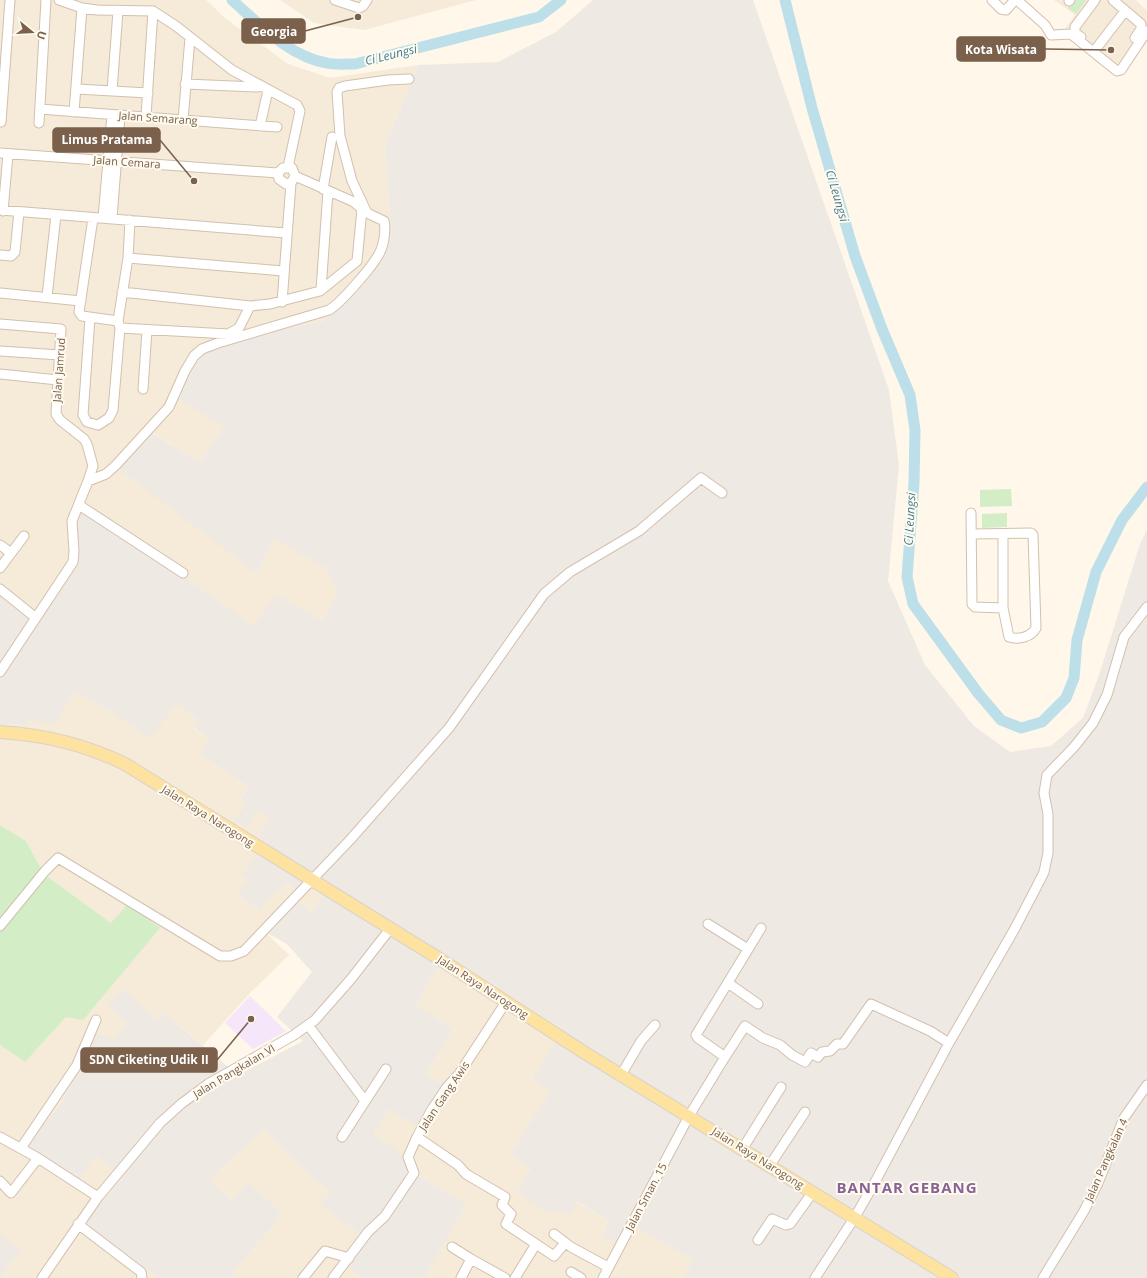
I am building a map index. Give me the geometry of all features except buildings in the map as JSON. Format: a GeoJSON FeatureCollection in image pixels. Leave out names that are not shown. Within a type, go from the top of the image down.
{"type":"FeatureCollection","features":[{"type":"Feature","properties":{"kind":"main road","name":"Jalan Raya Narogong"},"geometry":{"type":"LineString","coordinates":[[0,732],[35,735],[63,740],[107,755],[197,808],[621,1075],[743,1148],[952,1278]]}},
{"type":"Feature","properties":{"kind":"street"},"geometry":{"type":"LineString","coordinates":[[1,122],[4,35],[10,0]]}},
{"type":"Feature","properties":{"kind":"street"},"geometry":{"type":"LineString","coordinates":[[39,123],[46,0]]}},
{"type":"Feature","properties":{"kind":"street"},"geometry":{"type":"LineString","coordinates":[[59,0],[82,8],[118,12],[153,11],[176,26],[232,70],[298,105],[300,109],[288,167]]}},
{"type":"Feature","properties":{"kind":"street"},"geometry":{"type":"LineString","coordinates":[[335,0],[359,8],[364,6],[367,0]]}},
{"type":"Feature","properties":{"kind":"street"},"geometry":{"type":"LineString","coordinates":[[992,0],[1001,9],[1006,10],[1014,1],[1018,1],[1045,25],[1051,35],[1071,34],[1118,72],[1121,70],[1147,31]]}},
{"type":"Feature","properties":{"kind":"street"},"geometry":{"type":"LineString","coordinates":[[1095,0],[1074,30],[1095,50],[1118,65],[1142,27],[1113,0]]}},
{"type":"Feature","properties":{"kind":"street"},"geometry":{"type":"LineString","coordinates":[[74,112],[82,8]]}},
{"type":"Feature","properties":{"kind":"street"},"geometry":{"type":"LineString","coordinates":[[146,116],[153,11]]}},
{"type":"Feature","properties":{"kind":"street"},"geometry":{"type":"LineString","coordinates":[[1095,50],[1125,11]]}},
{"type":"Feature","properties":{"kind":"street"},"geometry":{"type":"LineString","coordinates":[[112,91],[118,12]]}},
{"type":"Feature","properties":{"kind":"street"},"geometry":{"type":"LineString","coordinates":[[182,120],[190,38]]}},
{"type":"Feature","properties":{"kind":"street"},"geometry":{"type":"LineString","coordinates":[[88,481],[106,474],[166,411],[190,362],[202,349],[329,310],[341,301],[378,256],[382,244],[384,221],[366,213],[352,181],[340,136],[337,92],[339,88],[345,86],[388,80],[408,79]]}},
{"type":"Feature","properties":{"kind":"street"},"geometry":{"type":"LineString","coordinates":[[185,84],[265,88]]}},
{"type":"Feature","properties":{"kind":"street"},"geometry":{"type":"LineString","coordinates":[[260,126],[265,88]]}},
{"type":"Feature","properties":{"kind":"street"},"geometry":{"type":"LineString","coordinates":[[76,89],[148,93]]}},
{"type":"Feature","properties":{"kind":"street","name":"Jalan Semarang"},"geometry":{"type":"LineString","coordinates":[[40,109],[277,127]]}},
{"type":"Feature","properties":{"kind":"street"},"geometry":{"type":"LineString","coordinates":[[107,218],[116,115]]}},
{"type":"Feature","properties":{"kind":"street"},"geometry":{"type":"LineString","coordinates":[[321,290],[326,190],[332,137]]}},
{"type":"Feature","properties":{"kind":"street"},"geometry":{"type":"LineString","coordinates":[[4,154],[2,210],[286,233]]}},
{"type":"Feature","properties":{"kind":"street","name":"Jalan Cemara"},"geometry":{"type":"LineString","coordinates":[[4,154],[278,173]]}},
{"type":"Feature","properties":{"kind":"street"},"geometry":{"type":"LineString","coordinates":[[122,292],[250,306],[282,302],[321,290],[357,261],[362,212],[359,204],[326,190],[293,180],[282,182],[278,173],[283,168],[288,167]]}},
{"type":"Feature","properties":{"kind":"street"},"geometry":{"type":"LineString","coordinates":[[282,302],[286,233],[293,180],[292,168],[288,167]]}},
{"type":"Feature","properties":{"kind":"street"},"geometry":{"type":"LineString","coordinates":[[0,255],[10,256],[15,252],[19,212]]}},
{"type":"Feature","properties":{"kind":"street"},"geometry":{"type":"LineString","coordinates":[[47,297],[56,215]]}},
{"type":"Feature","properties":{"kind":"street"},"geometry":{"type":"LineString","coordinates":[[93,218],[80,315],[147,330],[228,334],[239,328],[250,306]]}},
{"type":"Feature","properties":{"kind":"street"},"geometry":{"type":"LineString","coordinates":[[90,318],[83,415],[88,422],[98,424],[109,418],[113,410],[119,324],[122,292],[128,258],[130,220]]}},
{"type":"Feature","properties":{"kind":"street"},"geometry":{"type":"LineString","coordinates":[[128,258],[283,271]]}},
{"type":"Feature","properties":{"kind":"street"},"geometry":{"type":"LineString","coordinates":[[0,293],[81,300]]}},
{"type":"Feature","properties":{"kind":"street","name":"Jalan Jamrud"},"geometry":{"type":"LineString","coordinates":[[0,324],[60,329],[60,355],[56,414],[65,424],[81,436],[87,444],[93,468],[72,521],[74,551],[73,562],[0,672]]}},
{"type":"Feature","properties":{"kind":"street"},"geometry":{"type":"LineString","coordinates":[[143,389],[147,330]]}},
{"type":"Feature","properties":{"kind":"street"},"geometry":{"type":"LineString","coordinates":[[0,351],[60,355]]}},
{"type":"Feature","properties":{"kind":"street"},"geometry":{"type":"LineString","coordinates":[[0,374],[58,380]]}},
{"type":"Feature","properties":{"kind":"street"},"geometry":{"type":"LineString","coordinates":[[0,926],[45,871],[58,858],[220,956],[231,956],[244,951],[312,881],[449,728],[544,594],[570,572],[639,531],[701,478],[722,493]]}},
{"type":"Feature","properties":{"kind":"street"},"geometry":{"type":"LineString","coordinates":[[79,505],[183,573]]}},
{"type":"Feature","properties":{"kind":"street"},"geometry":{"type":"LineString","coordinates":[[971,513],[973,534],[972,604],[975,607],[1003,608]]}},
{"type":"Feature","properties":{"kind":"street"},"geometry":{"type":"LineString","coordinates":[[973,534],[1031,533],[1033,536],[1036,628],[1033,634],[1028,636],[1009,637],[1003,608],[1003,534]]}},
{"type":"Feature","properties":{"kind":"street"},"geometry":{"type":"LineString","coordinates":[[0,568],[24,536]]}},
{"type":"Feature","properties":{"kind":"street"},"geometry":{"type":"LineString","coordinates":[[0,545],[11,553]]}},
{"type":"Feature","properties":{"kind":"street"},"geometry":{"type":"LineString","coordinates":[[0,589],[36,618]]}},
{"type":"Feature","properties":{"kind":"street"},"geometry":{"type":"LineString","coordinates":[[815,1278],[855,1217],[949,1043],[1014,930],[1044,872],[1048,853],[1048,814],[1044,793],[1047,775],[1074,747],[1093,723],[1107,695],[1124,637],[1147,607]]}},
{"type":"Feature","properties":{"kind":"street"},"geometry":{"type":"LineString","coordinates":[[708,924],[748,949]]}},
{"type":"Feature","properties":{"kind":"street"},"geometry":{"type":"LineString","coordinates":[[725,1057],[696,1036],[761,928]]}},
{"type":"Feature","properties":{"kind":"street","name":"Jalan Pangkalan VI"},"geometry":{"type":"LineString","coordinates":[[42,1278],[98,1197],[160,1123],[181,1104],[208,1084],[308,1025],[351,979],[390,929]]}},
{"type":"Feature","properties":{"kind":"street"},"geometry":{"type":"LineString","coordinates":[[728,983],[758,1004]]}},
{"type":"Feature","properties":{"kind":"street","name":"Jalan Gang Awis"},"geometry":{"type":"LineString","coordinates":[[349,1258],[368,1232],[384,1216],[414,1173],[408,1157],[416,1137],[447,1088],[459,1074],[470,1051],[506,1002]]}},
{"type":"Feature","properties":{"kind":"street","name":"Jalan Sman. 15"},"geometry":{"type":"LineString","coordinates":[[603,1278],[689,1116],[745,1026],[763,1038],[780,1045],[792,1055],[805,1062],[811,1053],[818,1057],[822,1052],[830,1051],[836,1044],[843,1044],[871,1004],[930,1031],[949,1043]]}},
{"type":"Feature","properties":{"kind":"street"},"geometry":{"type":"LineString","coordinates":[[21,1148],[77,1065],[96,1020]]}},
{"type":"Feature","properties":{"kind":"street"},"geometry":{"type":"LineString","coordinates":[[621,1075],[641,1042],[655,1024]]}},
{"type":"Feature","properties":{"kind":"street"},"geometry":{"type":"LineString","coordinates":[[308,1025],[365,1101]]}},
{"type":"Feature","properties":{"kind":"street"},"geometry":{"type":"LineString","coordinates":[[342,1137],[386,1069]]}},
{"type":"Feature","properties":{"kind":"street","name":"Jalan Pangkalan 4"},"geometry":{"type":"LineString","coordinates":[[1043,1278],[1084,1211],[1098,1183],[1124,1118],[1147,1085]]}},
{"type":"Feature","properties":{"kind":"street"},"geometry":{"type":"LineString","coordinates":[[743,1148],[781,1087]]}},
{"type":"Feature","properties":{"kind":"street"},"geometry":{"type":"LineString","coordinates":[[770,1165],[805,1112]]}},
{"type":"Feature","properties":{"kind":"street"},"geometry":{"type":"LineString","coordinates":[[416,1137],[458,1165],[466,1174],[505,1197],[502,1204],[511,1214],[506,1224],[554,1256],[565,1243]]}},
{"type":"Feature","properties":{"kind":"street"},"geometry":{"type":"LineString","coordinates":[[2,1140],[21,1148],[38,1158],[98,1197]]}},
{"type":"Feature","properties":{"kind":"street"},"geometry":{"type":"LineString","coordinates":[[0,1181],[11,1193],[38,1158]]}},
{"type":"Feature","properties":{"kind":"street"},"geometry":{"type":"LineString","coordinates":[[758,1240],[770,1220],[775,1219],[786,1225],[790,1224],[813,1192]]}},
{"type":"Feature","properties":{"kind":"street"},"geometry":{"type":"LineString","coordinates":[[78,1224],[141,1272],[142,1278]]}},
{"type":"Feature","properties":{"kind":"street"},"geometry":{"type":"LineString","coordinates":[[554,1234],[565,1243],[608,1267]]}},
{"type":"Feature","properties":{"kind":"street"},"geometry":{"type":"LineString","coordinates":[[515,1278],[536,1244]]}},
{"type":"Feature","properties":{"kind":"street"},"geometry":{"type":"LineString","coordinates":[[452,1247],[505,1278]]}},
{"type":"Feature","properties":{"kind":"street"},"geometry":{"type":"LineString","coordinates":[[303,1278],[325,1251],[349,1258],[333,1278]]}},
{"type":"Feature","properties":{"kind":"street"},"geometry":{"type":"LineString","coordinates":[[460,1278],[471,1259]]}},
{"type":"Feature","properties":{"kind":"street"},"geometry":{"type":"LineString","coordinates":[[571,1272],[581,1278]]}},
{"type":"Feature","properties":{"kind":"shaded area"},"geometry":{"type":"Polygon","coordinates":[[[0,0],[206,0],[226,19],[288,64],[330,78],[418,65],[385,146],[390,216],[384,249],[364,286],[324,321],[222,340],[224,426],[200,462],[150,431],[257,573],[274,538],[326,568],[338,592],[322,620],[276,595],[255,627],[86,507],[76,515],[79,556],[37,615],[0,586],[0,0]]]}},
{"type":"Feature","properties":{"kind":"shaded area"},"geometry":{"type":"Polygon","coordinates":[[[280,0],[476,0],[364,30],[314,23],[280,0]]]}},
{"type":"Feature","properties":{"kind":"shaded area"},"geometry":{"type":"Polygon","coordinates":[[[593,0],[753,0],[889,390],[899,465],[888,581],[925,665],[974,726],[1010,752],[1051,746],[1083,718],[1100,672],[1140,544],[1147,530],[1147,1278],[683,1278],[693,1260],[636,1227],[626,1245],[602,1237],[609,1221],[577,1202],[570,1214],[544,1210],[516,1192],[531,1168],[510,1154],[550,1091],[532,1079],[563,1029],[445,954],[416,1005],[453,1029],[426,1074],[449,1088],[422,1130],[389,1109],[373,1134],[415,1163],[417,1175],[467,1204],[425,1278],[361,1278],[345,1265],[365,1237],[320,1205],[330,1192],[295,1162],[264,1129],[210,1179],[231,1200],[249,1183],[281,1213],[272,1227],[234,1271],[233,1278],[160,1278],[84,1224],[123,1176],[96,1156],[78,1181],[27,1145],[62,1102],[96,1033],[114,1040],[127,1023],[108,1006],[122,989],[157,1020],[164,1013],[238,1075],[303,1041],[277,1017],[312,972],[287,944],[265,932],[295,898],[312,913],[324,895],[309,885],[300,893],[287,883],[270,897],[260,911],[237,894],[248,880],[242,875],[267,842],[258,837],[270,818],[257,810],[246,828],[234,821],[246,803],[240,800],[249,787],[200,754],[209,739],[193,727],[198,720],[177,704],[150,738],[104,707],[74,692],[55,724],[30,720],[27,725],[0,724],[0,586],[37,615],[79,556],[76,515],[86,507],[254,626],[276,594],[322,620],[338,592],[326,568],[274,539],[257,573],[119,469],[149,431],[200,462],[224,426],[174,396],[202,351],[222,340],[324,321],[364,286],[384,249],[390,216],[385,146],[418,65],[498,62],[556,32],[593,0]]]}},
{"type":"Feature","properties":{"kind":"shaded area"},"geometry":{"type":"Polygon","coordinates":[[[1054,0],[1136,0],[1147,11],[1147,28],[1117,71],[1065,29],[1075,15],[1054,0]]]}},
{"type":"Feature","properties":{"kind":"shaded area"},"geometry":{"type":"Polygon","coordinates":[[[74,692],[104,707],[177,704],[198,720],[193,728],[209,739],[200,754],[249,787],[240,799],[246,803],[234,821],[256,809],[271,818],[259,837],[268,842],[242,875],[248,880],[238,895],[260,911],[270,897],[287,883],[299,893],[309,885],[324,895],[312,913],[295,898],[265,932],[289,955],[252,991],[203,1045],[164,1013],[157,1020],[122,990],[127,1023],[114,1040],[79,1070],[62,1102],[27,1145],[78,1180],[96,1156],[123,1176],[84,1224],[160,1278],[0,1278],[0,1045],[25,1062],[66,1017],[111,923],[44,874],[26,841],[0,825],[0,724],[27,725],[30,720],[74,692]]]}},
{"type":"Feature","properties":{"kind":"shaded area"},"geometry":{"type":"Polygon","coordinates":[[[445,954],[564,1029],[532,1079],[550,1091],[510,1154],[531,1168],[516,1192],[576,1202],[609,1221],[602,1237],[636,1226],[693,1260],[683,1278],[425,1278],[467,1204],[417,1175],[373,1134],[389,1109],[449,1088],[426,1074],[453,1029],[416,1005],[445,954]]]}},
{"type":"Feature","properties":{"kind":"shaded area"},"geometry":{"type":"Polygon","coordinates":[[[250,996],[286,1031],[253,1049],[225,1023],[250,996]]]}},
{"type":"Feature","properties":{"kind":"shaded area"},"geometry":{"type":"Polygon","coordinates":[[[264,1129],[295,1162],[330,1192],[321,1205],[365,1237],[345,1265],[361,1278],[233,1278],[234,1271],[272,1227],[281,1213],[231,1200],[210,1179],[264,1129]]]}},
{"type":"Feature","properties":{"kind":"shaded area"},"geometry":{"type":"Polygon","coordinates":[[[0,1235],[21,1249],[1,1276],[3,1278],[0,1278],[0,1235]]]}},
{"type":"Feature","properties":{"kind":"green space"},"geometry":{"type":"Polygon","coordinates":[[[1072,0],[1086,0],[1076,14],[1068,8],[1072,0]]]}},
{"type":"Feature","properties":{"kind":"green space"},"geometry":{"type":"Polygon","coordinates":[[[1011,489],[1012,506],[980,507],[980,490],[1011,489]]]}},
{"type":"Feature","properties":{"kind":"green space"},"geometry":{"type":"Polygon","coordinates":[[[1007,513],[1007,527],[982,528],[982,514],[1007,513]]]}},
{"type":"Feature","properties":{"kind":"green space"},"geometry":{"type":"Polygon","coordinates":[[[0,825],[26,841],[44,874],[111,923],[128,904],[160,928],[83,1020],[66,1017],[25,1062],[0,1045],[0,825]]]}},
{"type":"Feature","properties":{"kind":"waterway","name":"Ci Leungsi"},"geometry":{"type":"LineString","coordinates":[[232,0],[264,29],[288,47],[313,60],[330,64],[355,64],[539,17],[561,0]]}},
{"type":"Feature","properties":{"kind":"waterway","name":"Ci Leungsi"},"geometry":{"type":"LineString","coordinates":[[785,0],[812,108],[855,256],[882,329],[910,395],[915,430],[914,483],[907,577],[913,604],[978,693],[1001,720],[1021,728],[1042,722],[1066,698],[1074,678],[1077,640],[1096,572],[1122,520],[1147,487]]}},
{"type":"Feature","properties":{"kind":"place","name":"Georgia"},"geometry":{"type":"Point","coordinates":[358,17]}},
{"type":"Feature","properties":{"kind":"place","name":"Kota Wisata"},"geometry":{"type":"Point","coordinates":[1111,50]}},
{"type":"Feature","properties":{"kind":"place","name":"Limus Pratama"},"geometry":{"type":"Point","coordinates":[194,181]}},
{"type":"Feature","properties":{"kind":"place","name":"SDN Ciketing Udik II"},"geometry":{"type":"Point","coordinates":[251,1019]}},
{"type":"Feature","properties":{"kind":"district","name":"BANTAR GEBANG"},"geometry":{"type":"Point","coordinates":[907,1188]}}]}
